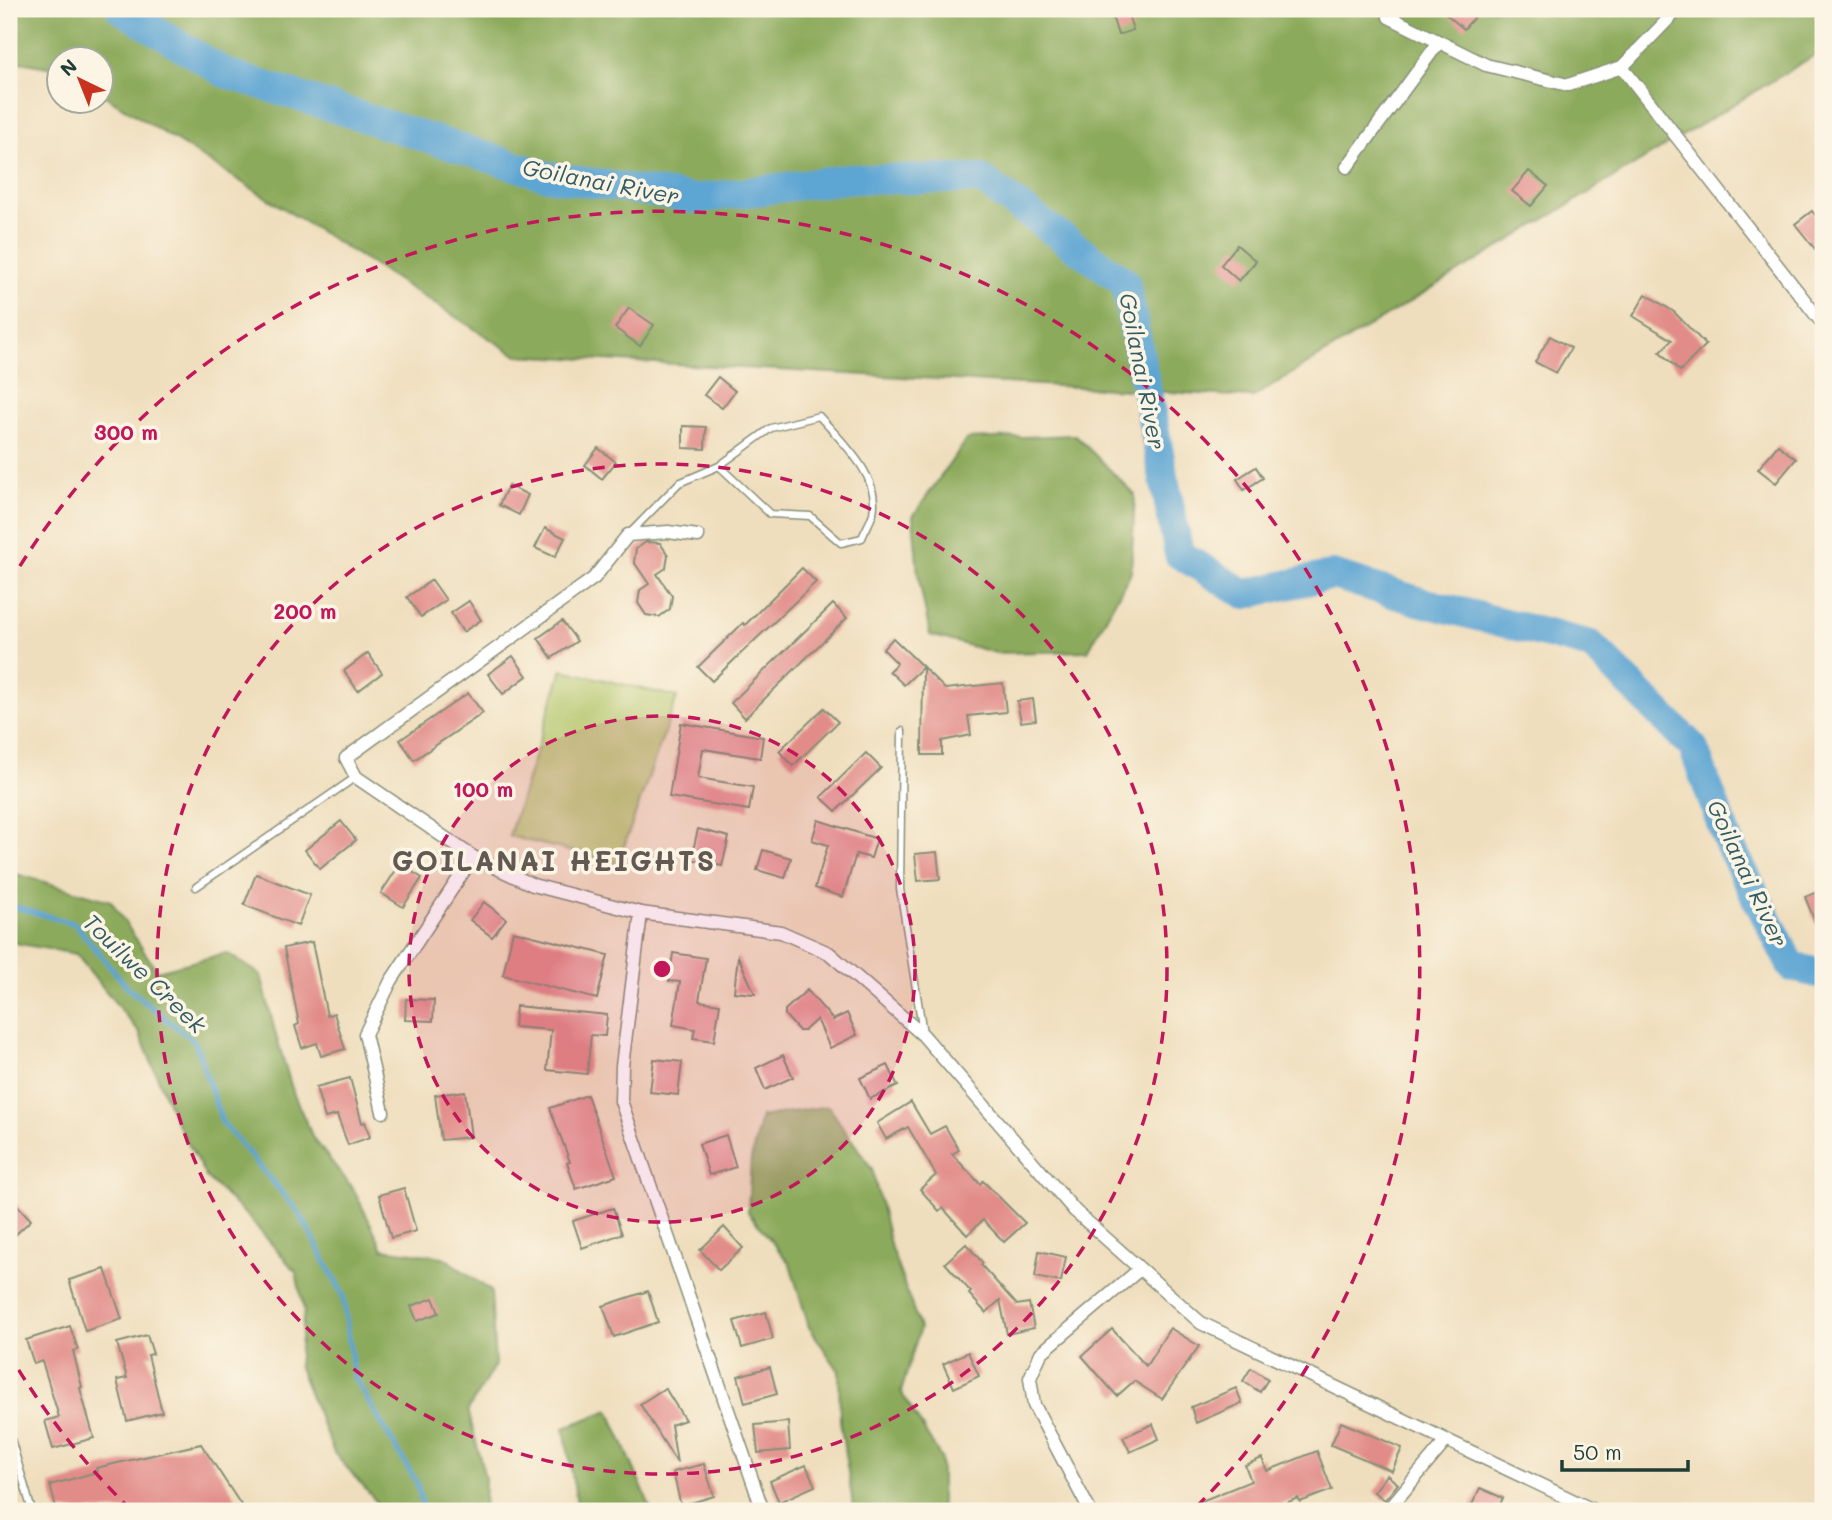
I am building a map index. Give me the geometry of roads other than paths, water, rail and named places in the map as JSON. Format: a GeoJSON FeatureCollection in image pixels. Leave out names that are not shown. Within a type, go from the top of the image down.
{"type":"FeatureCollection","features":[{"type":"Feature","properties":{"kind":"street"},"geometry":{"type":"LineString","coordinates":[[1389,17],[1486,65],[1568,85],[1622,67],[1678,9]]}},
{"type":"Feature","properties":{"kind":"street"},"geometry":{"type":"LineString","coordinates":[[1347,167],[1439,42]]}},
{"type":"Feature","properties":{"kind":"street"},"geometry":{"type":"LineString","coordinates":[[1622,67],[1823,324]]}},
{"type":"Feature","properties":{"kind":"street"},"geometry":{"type":"LineString","coordinates":[[698,536],[667,532],[628,535],[594,578],[346,758],[356,777],[473,858],[533,885],[641,913],[781,932],[829,953],[923,1035],[1075,1211],[1201,1323],[1595,1511]]}},
{"type":"Feature","properties":{"kind":"street"},"geometry":{"type":"LineString","coordinates":[[383,1112],[365,1034],[391,981],[473,858]]}},
{"type":"Feature","properties":{"kind":"street"},"geometry":{"type":"LineString","coordinates":[[641,913],[622,1066],[621,1101],[762,1511]]}},
{"type":"Feature","properties":{"kind":"street"},"geometry":{"type":"LineString","coordinates":[[1090,1511],[1034,1405],[1030,1378],[1041,1353],[1140,1269]]}},
{"type":"Feature","properties":{"kind":"street"},"geometry":{"type":"LineString","coordinates":[[1387,1511],[1446,1441]]}},
{"type":"Feature","properties":{"kind":"lane"},"geometry":{"type":"LineString","coordinates":[[628,535],[679,482],[719,466],[771,428],[819,416],[852,454],[872,487],[873,513],[862,538],[841,542],[810,516],[770,514],[719,466]]}},
{"type":"Feature","properties":{"kind":"lane"},"geometry":{"type":"LineString","coordinates":[[902,731],[900,889],[923,1035]]}},
{"type":"Feature","properties":{"kind":"lane"},"geometry":{"type":"LineString","coordinates":[[196,887],[356,777]]}},
{"type":"Feature","properties":{"kind":"lane"},"geometry":{"type":"LineString","coordinates":[[9,1432],[32,1511]]}},
{"type":"Feature","properties":{"kind":"waterway","name":"Goilanai River"},"geometry":{"type":"LineString","coordinates":[[121,9],[225,73],[547,176],[695,199],[846,179],[980,179],[1125,282],[1179,554],[1245,594],[1333,575],[1418,601],[1591,645],[1693,747],[1729,844],[1792,967],[1823,974]]}},
{"type":"Feature","properties":{"kind":"waterway","name":"Touilwe Creek"},"geometry":{"type":"LineString","coordinates":[[9,905],[75,924],[129,989],[195,1042],[222,1122],[300,1214],[343,1295],[354,1377],[417,1483],[423,1511]]}},
{"type":"Feature","properties":{"kind":"district","name":"GOILANAI HEIGHTS"},"geometry":{"type":"Point","coordinates":[554,860]}}]}
